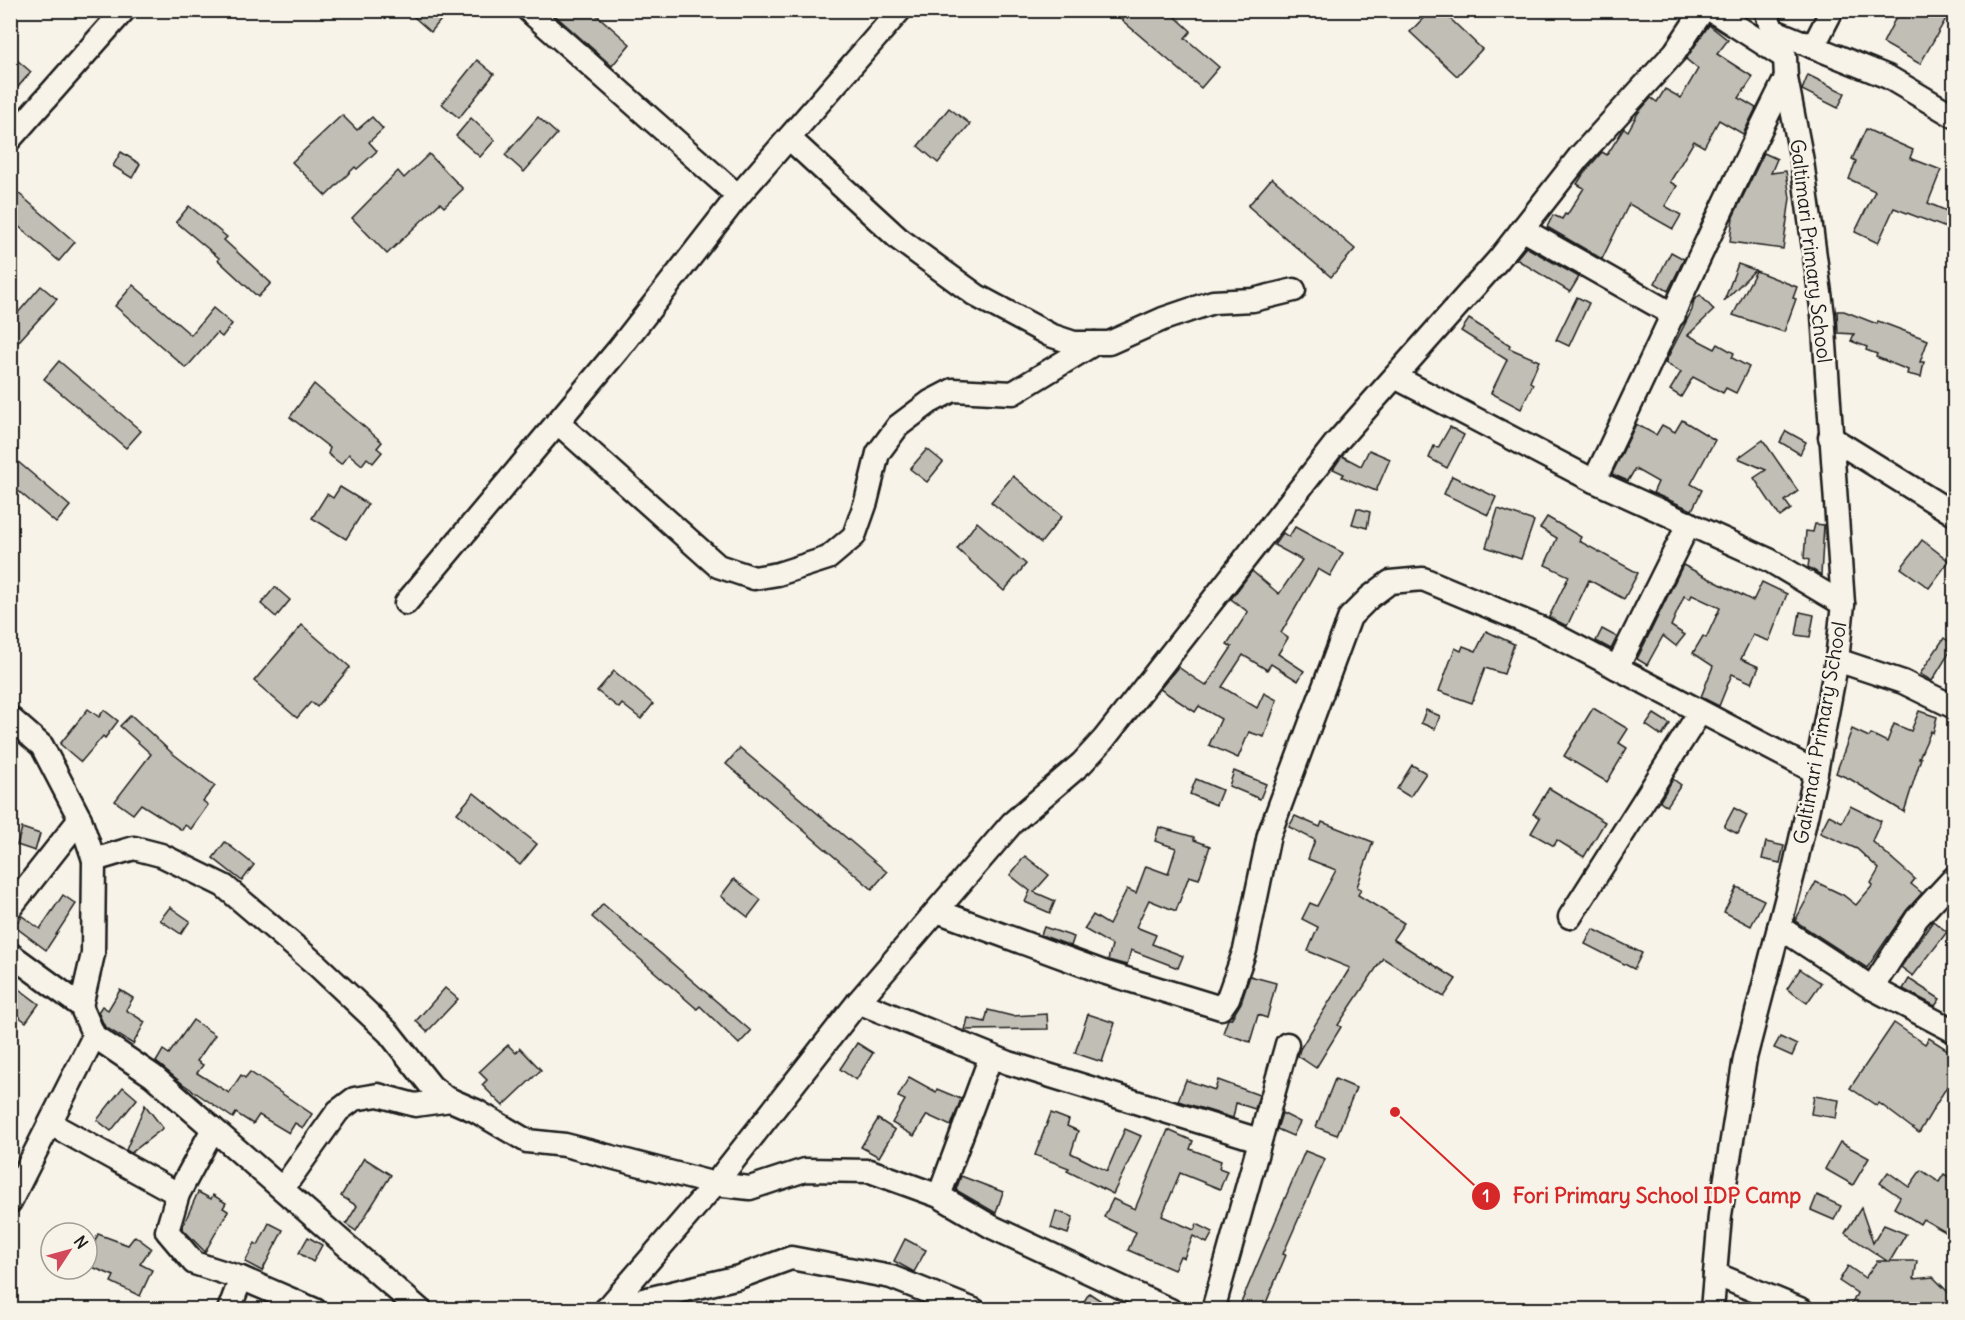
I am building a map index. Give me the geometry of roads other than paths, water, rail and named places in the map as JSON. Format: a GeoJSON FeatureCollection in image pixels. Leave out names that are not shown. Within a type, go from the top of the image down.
{"type":"FeatureCollection","features":[{"type":"Feature","properties":{"kind":"street"},"geometry":{"type":"LineString","coordinates":[[10,139],[124,10]]}},
{"type":"Feature","properties":{"kind":"street"},"geometry":{"type":"LineString","coordinates":[[528,10],[738,196]]}},
{"type":"Feature","properties":{"kind":"street"},"geometry":{"type":"LineString","coordinates":[[406,603],[618,350],[738,196],[900,10]]}},
{"type":"Feature","properties":{"kind":"street"},"geometry":{"type":"LineString","coordinates":[[606,1309],[715,1184],[858,1002],[1012,823],[1082,763],[1104,739],[1335,444],[1499,259],[1579,157],[1675,52],[1703,10]]}},
{"type":"Feature","properties":{"kind":"street"},"geometry":{"type":"LineString","coordinates":[[1594,481],[1674,315],[1785,68],[1711,10]]}},
{"type":"Feature","properties":{"kind":"street"},"geometry":{"type":"LineString","coordinates":[[1813,47],[1832,10]]}},
{"type":"Feature","properties":{"kind":"street"},"geometry":{"type":"LineString","coordinates":[[1769,20],[1813,47],[1888,77],[1954,116]]}},
{"type":"Feature","properties":{"kind":"street","name":"Galtimari Primary School"},"geometry":{"type":"LineString","coordinates":[[1712,1310],[1720,1215],[1745,1058],[1816,771],[1838,660],[1844,604],[1830,437],[1823,315],[1802,161],[1785,68],[1769,20]]}},
{"type":"Feature","properties":{"kind":"street"},"geometry":{"type":"LineString","coordinates":[[789,138],[899,239],[977,296],[1050,335],[1074,343],[1109,343],[1163,319],[1213,302],[1253,300],[1294,290]]}},
{"type":"Feature","properties":{"kind":"street"},"geometry":{"type":"LineString","coordinates":[[1522,229],[1674,315]]}},
{"type":"Feature","properties":{"kind":"street"},"geometry":{"type":"LineString","coordinates":[[557,422],[718,566],[754,578],[778,574],[828,558],[854,536],[866,502],[878,453],[898,426],[930,402],[953,390],[1012,393],[1095,343]]}},
{"type":"Feature","properties":{"kind":"street"},"geometry":{"type":"LineString","coordinates":[[1395,377],[1594,481],[1769,560],[1844,604]]}},
{"type":"Feature","properties":{"kind":"street"},"geometry":{"type":"LineString","coordinates":[[1830,437],[1954,514]]}},
{"type":"Feature","properties":{"kind":"street"},"geometry":{"type":"LineString","coordinates":[[1617,668],[1689,523]]}},
{"type":"Feature","properties":{"kind":"street"},"geometry":{"type":"LineString","coordinates":[[937,910],[1103,972],[1221,1008],[1228,998],[1245,950],[1269,835],[1350,617],[1370,597],[1390,582],[1423,579],[1543,629],[1816,771]]}},
{"type":"Feature","properties":{"kind":"street"},"geometry":{"type":"LineString","coordinates":[[1838,660],[1903,682],[1954,707]]}},
{"type":"Feature","properties":{"kind":"street"},"geometry":{"type":"LineString","coordinates":[[1570,917],[1700,712]]}},
{"type":"Feature","properties":{"kind":"street"},"geometry":{"type":"LineString","coordinates":[[10,718],[42,746],[80,819],[94,860],[93,954],[81,1006]]}},
{"type":"Feature","properties":{"kind":"street"},"geometry":{"type":"LineString","coordinates":[[10,908],[80,819]]}},
{"type":"Feature","properties":{"kind":"street"},"geometry":{"type":"LineString","coordinates":[[94,860],[134,848],[160,855],[225,886],[318,966],[389,1033],[431,1086],[451,1100],[527,1141],[564,1145],[715,1184],[750,1188],[805,1170],[870,1171],[939,1196],[992,1227],[1170,1310]]}},
{"type":"Feature","properties":{"kind":"street"},"geometry":{"type":"LineString","coordinates":[[1872,988],[1917,918],[1954,878]]}},
{"type":"Feature","properties":{"kind":"street"},"geometry":{"type":"LineString","coordinates":[[1779,927],[1872,988],[1954,1031]]}},
{"type":"Feature","properties":{"kind":"street"},"geometry":{"type":"LineString","coordinates":[[10,954],[81,1006],[94,1036],[153,1076],[420,1310]]}},
{"type":"Feature","properties":{"kind":"street"},"geometry":{"type":"LineString","coordinates":[[858,1002],[991,1056],[1259,1140]]}},
{"type":"Feature","properties":{"kind":"street"},"geometry":{"type":"LineString","coordinates":[[10,1202],[94,1036]]}},
{"type":"Feature","properties":{"kind":"street"},"geometry":{"type":"LineString","coordinates":[[1213,1310],[1287,1044]]}},
{"type":"Feature","properties":{"kind":"street"},"geometry":{"type":"LineString","coordinates":[[939,1196],[991,1056]]}},
{"type":"Feature","properties":{"kind":"street"},"geometry":{"type":"LineString","coordinates":[[283,1188],[338,1111],[354,1099],[378,1095],[415,1105],[451,1100]]}},
{"type":"Feature","properties":{"kind":"street"},"geometry":{"type":"LineString","coordinates":[[51,1124],[178,1194]]}},
{"type":"Feature","properties":{"kind":"street"},"geometry":{"type":"LineString","coordinates":[[213,1129],[178,1194],[167,1231],[194,1263],[241,1278],[315,1310]]}},
{"type":"Feature","properties":{"kind":"street"},"geometry":{"type":"LineString","coordinates":[[606,1309],[739,1277],[791,1258],[891,1277],[974,1310]]}},
{"type":"Feature","properties":{"kind":"street"},"geometry":{"type":"LineString","coordinates":[[1715,1274],[1802,1310]]}},
{"type":"Feature","properties":{"kind":"street"},"geometry":{"type":"LineString","coordinates":[[229,1310],[241,1278]]}},
{"type":"Feature","properties":{"kind":"place","name":"Fori Primary School IDP Camp"},"geometry":{"type":"Point","coordinates":[1395,1112]}}]}
